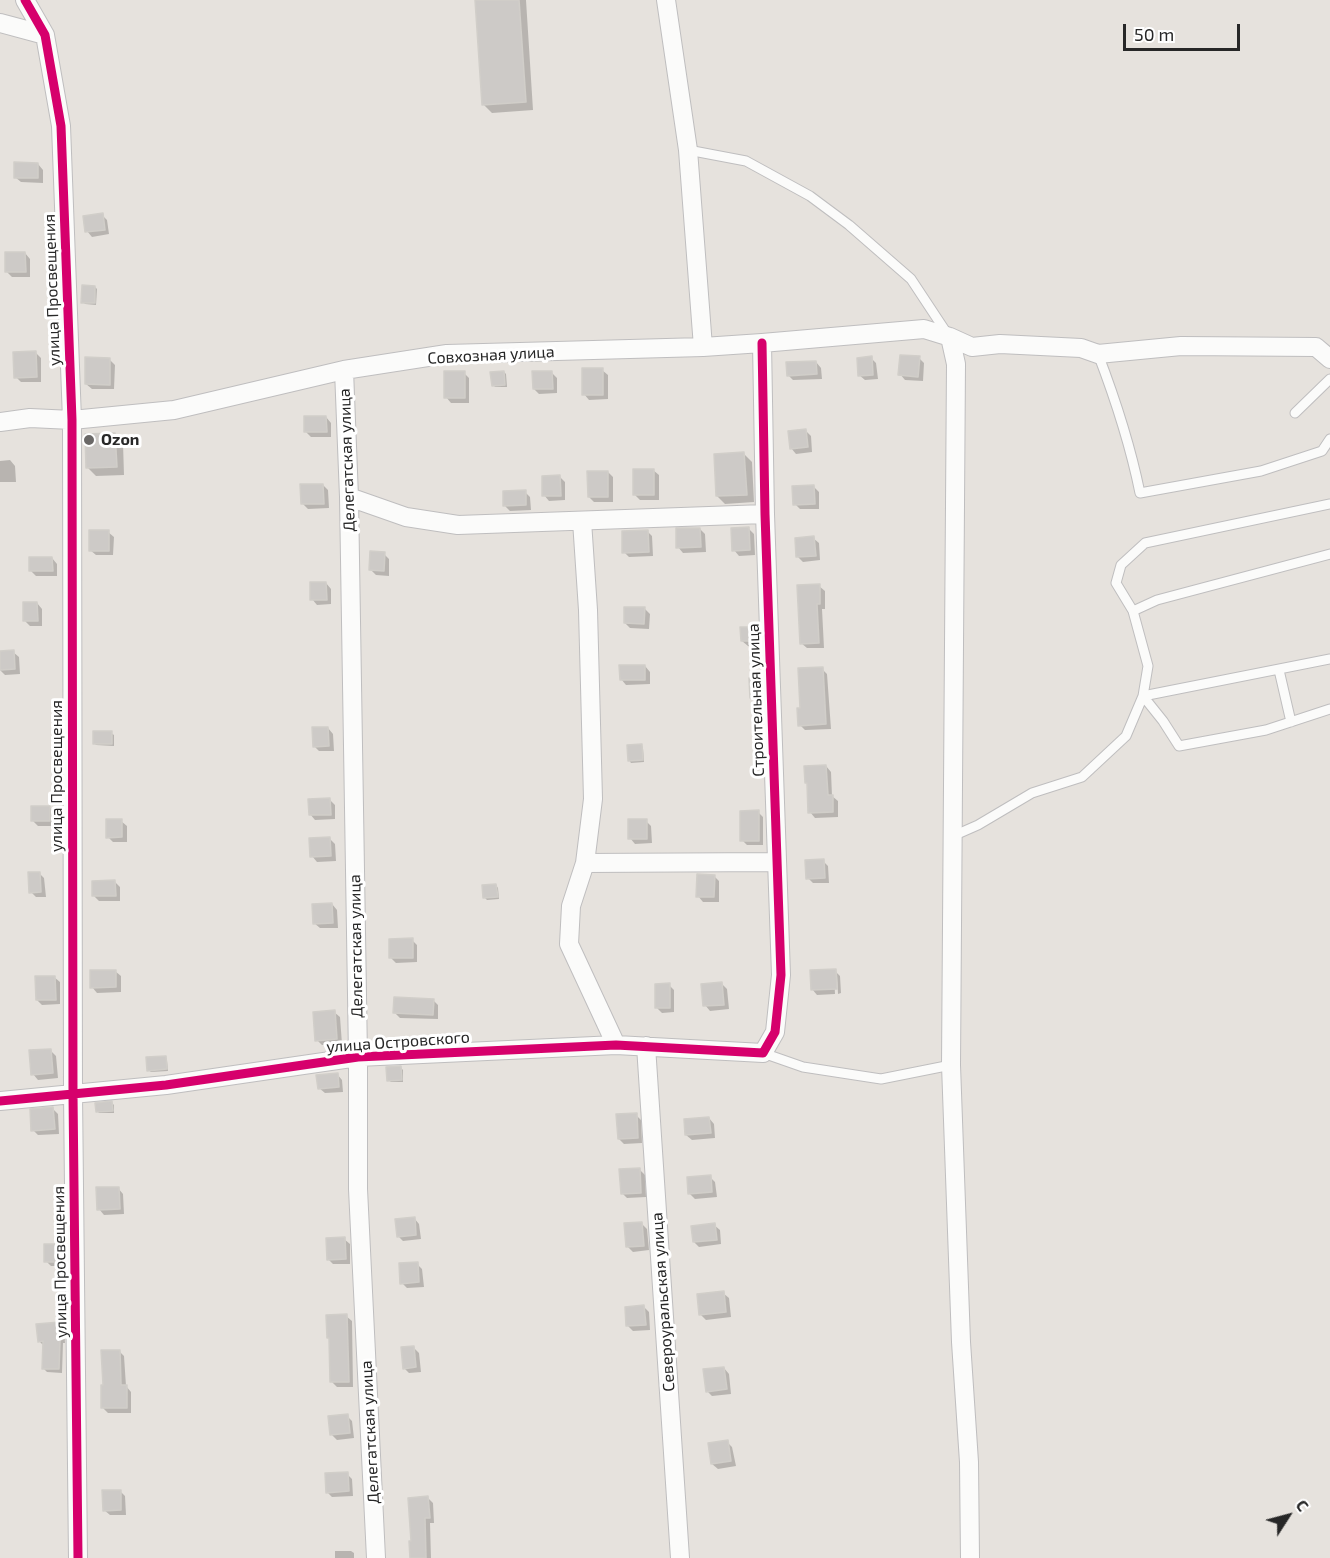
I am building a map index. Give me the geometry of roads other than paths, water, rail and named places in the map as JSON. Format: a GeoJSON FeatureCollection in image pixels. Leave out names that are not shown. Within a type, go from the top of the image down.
{"type":"FeatureCollection","features":[{"type":"Feature","properties":{"kind":"street","name":"улица Просвещения"},"geometry":{"type":"LineString","coordinates":[[25,0],[45,34],[61,126],[72,420],[73,1094],[78,1558]]}},
{"type":"Feature","properties":{"kind":"street"},"geometry":{"type":"LineString","coordinates":[[666,0],[688,150],[703,347]]}},
{"type":"Feature","properties":{"kind":"street"},"geometry":{"type":"LineString","coordinates":[[0,23],[45,34]]}},
{"type":"Feature","properties":{"kind":"street","name":"Совхозная улица"},"geometry":{"type":"LineString","coordinates":[[0,422],[30,418],[72,420],[174,410],[344,370],[447,354],[703,347],[924,329],[972,346],[1000,344],[1081,348],[1098,354],[1181,346],[1316,347],[1330,359]]}},
{"type":"Feature","properties":{"kind":"street"},"geometry":{"type":"LineString","coordinates":[[950,337],[956,364],[951,1065],[961,1342],[969,1462],[970,1558]]}},
{"type":"Feature","properties":{"kind":"street","name":"Строительная улица"},"geometry":{"type":"LineString","coordinates":[[762,343],[765,514],[781,975],[775,1032],[764,1053]]}},
{"type":"Feature","properties":{"kind":"street","name":"Делегатская улица"},"geometry":{"type":"LineString","coordinates":[[344,370],[349,497],[358,1189],[376,1558]]}},
{"type":"Feature","properties":{"kind":"street"},"geometry":{"type":"LineString","coordinates":[[349,497],[406,518],[458,525],[765,514]]}},
{"type":"Feature","properties":{"kind":"street"},"geometry":{"type":"LineString","coordinates":[[582,521],[588,610],[593,799],[585,863],[571,906],[570,944],[616,1044]]}},
{"type":"Feature","properties":{"kind":"street"},"geometry":{"type":"LineString","coordinates":[[585,863],[776,862]]}},
{"type":"Feature","properties":{"kind":"street","name":"улица Островского"},"geometry":{"type":"LineString","coordinates":[[0,1101],[166,1085],[358,1057],[616,1044],[764,1053]]}},
{"type":"Feature","properties":{"kind":"street","name":"Североуральская улица"},"geometry":{"type":"LineString","coordinates":[[646,1046],[680,1558]]}},
{"type":"Feature","properties":{"kind":"lane"},"geometry":{"type":"LineString","coordinates":[[688,150],[746,161],[810,196],[849,225],[911,279],[950,337]]}},
{"type":"Feature","properties":{"kind":"lane"},"geometry":{"type":"LineString","coordinates":[[1098,354],[1132,453],[1140,493],[1262,471],[1322,451],[1330,439]]}},
{"type":"Feature","properties":{"kind":"lane"},"geometry":{"type":"LineString","coordinates":[[1295,413],[1330,380]]}},
{"type":"Feature","properties":{"kind":"lane"},"geometry":{"type":"LineString","coordinates":[[953,836],[978,825],[1032,793],[1082,777],[1126,736],[1143,696],[1148,666],[1133,611],[1116,583],[1121,565],[1145,543],[1330,504]]}},
{"type":"Feature","properties":{"kind":"lane"},"geometry":{"type":"LineString","coordinates":[[1133,611],[1157,600],[1330,554]]}},
{"type":"Feature","properties":{"kind":"lane"},"geometry":{"type":"LineString","coordinates":[[1143,696],[1330,659]]}},
{"type":"Feature","properties":{"kind":"lane"},"geometry":{"type":"LineString","coordinates":[[1279,670],[1291,722]]}},
{"type":"Feature","properties":{"kind":"lane"},"geometry":{"type":"LineString","coordinates":[[1143,696],[1179,746],[1266,730],[1330,709]]}},
{"type":"Feature","properties":{"kind":"lane"},"geometry":{"type":"LineString","coordinates":[[764,1053],[802,1067],[882,1079],[951,1065]]}},
{"type":"Feature","properties":{"kind":"place","name":"Ozon"},"geometry":{"type":"Point","coordinates":[89,440]}}]}
